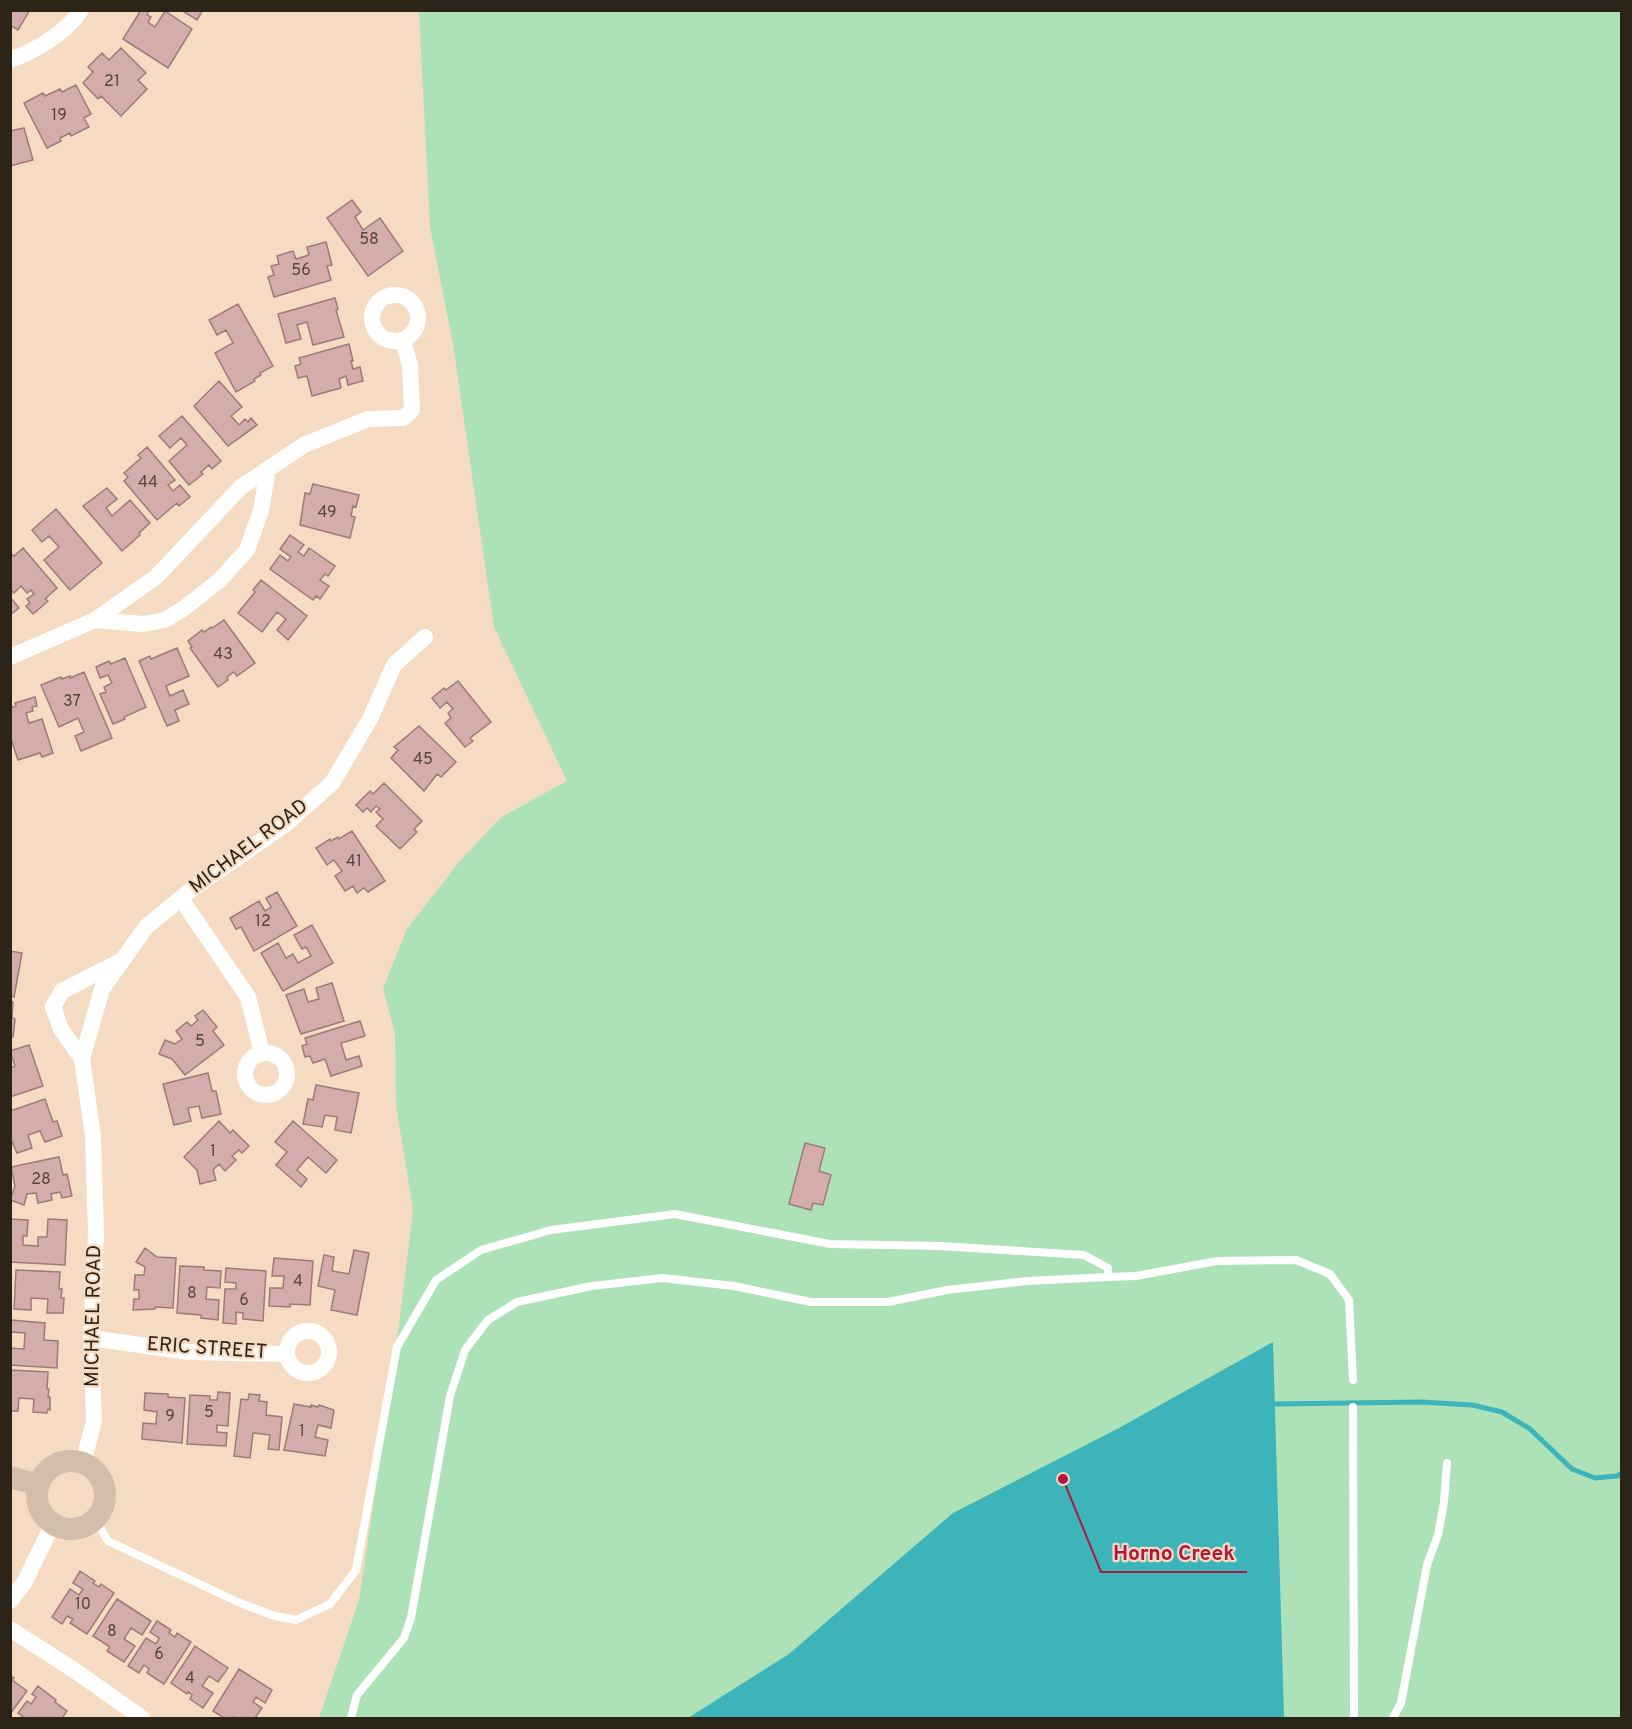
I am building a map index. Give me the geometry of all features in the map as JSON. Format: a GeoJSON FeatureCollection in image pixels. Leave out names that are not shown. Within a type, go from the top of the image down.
{"type":"FeatureCollection","features":[{"type":"Feature","properties":{"kind":"street"},"geometry":{"type":"LineString","coordinates":[[10,60],[30,54],[75,20],[81,10]]}},
{"type":"Feature","properties":{"kind":"street"},"geometry":{"type":"LineString","coordinates":[[10,657],[95,620],[156,577],[241,487],[304,446],[368,420],[403,418],[412,410],[410,366],[403,340]]}},
{"type":"Feature","properties":{"kind":"street"},"geometry":{"type":"LineString","coordinates":[[95,620],[143,624],[165,620],[220,580],[247,550],[261,510],[268,469]]}},
{"type":"Feature","properties":{"kind":"street","name":"MICHAEL ROAD"},"geometry":{"type":"LineString","coordinates":[[83,1464],[94,1421],[91,1338],[96,1233],[93,1136],[82,1059],[102,989],[146,927],[181,899],[286,824],[332,783],[370,719],[394,665],[425,638]]}},
{"type":"Feature","properties":{"kind":"street"},"geometry":{"type":"LineString","coordinates":[[181,899],[248,997],[262,1053]]}},
{"type":"Feature","properties":{"kind":"street","name":"MICHAEL ROAD"},"geometry":{"type":"LineString","coordinates":[[82,1059],[61,1029],[53,1007],[62,991],[122,960]]}},
{"type":"Feature","properties":{"kind":"street","name":"ERIC STREET"},"geometry":{"type":"LineString","coordinates":[[91,1338],[189,1352],[286,1354]]}},
{"type":"Feature","properties":{"kind":"street"},"geometry":{"type":"LineString","coordinates":[[73,1461],[93,1469],[105,1488],[102,1510],[95,1520],[75,1529],[53,1524],[40,1507],[39,1485],[44,1475],[62,1463],[73,1461]]}},
{"type":"Feature","properties":{"kind":"street"},"geometry":{"type":"LineString","coordinates":[[10,1477],[39,1485]]}},
{"type":"Feature","properties":{"kind":"street"},"geometry":{"type":"LineString","coordinates":[[10,1601],[24,1584],[53,1524]]}},
{"type":"Feature","properties":{"kind":"street"},"geometry":{"type":"LineString","coordinates":[[10,1629],[74,1670],[142,1719]]}},
{"type":"Feature","properties":{"kind":"lane"},"geometry":{"type":"LineString","coordinates":[[95,1520],[108,1540],[240,1603],[275,1616],[296,1620],[330,1604],[356,1570],[397,1347],[436,1280],[481,1250],[551,1230],[675,1214],[830,1244],[940,1246],[1084,1255],[1108,1268],[1108,1277]]}},
{"type":"Feature","properties":{"kind":"lane"},"geometry":{"type":"LineString","coordinates":[[351,1719],[357,1695],[404,1638],[411,1618],[450,1395],[465,1350],[488,1320],[517,1302],[592,1287],[662,1278],[734,1286],[811,1302],[888,1302],[947,1290],[1027,1281],[1136,1276],[1216,1261],[1296,1260],[1330,1274],[1349,1300],[1353,1380]]}},
{"type":"Feature","properties":{"kind":"lane"},"geometry":{"type":"LineString","coordinates":[[1353,1407],[1354,1719]]}},
{"type":"Feature","properties":{"kind":"lane"},"geometry":{"type":"LineString","coordinates":[[1393,1719],[1401,1703],[1427,1565],[1438,1535],[1444,1502],[1447,1463]]}},
{"type":"Feature","properties":{"kind":"green space"},"geometry":{"type":"Polygon","coordinates":[[[419,11],[1621,11],[1621,1718],[319,1718],[359,1600],[393,1375],[413,1210],[396,1104],[395,1034],[383,988],[407,929],[460,861],[500,818],[567,781],[494,627],[453,344],[430,227],[419,11]]]}},
{"type":"Feature","properties":{"kind":"water"},"geometry":{"type":"Polygon","coordinates":[[[1273,1342],[1284,1718],[688,1718],[789,1654],[953,1513],[1119,1428],[1273,1342]]]}},
{"type":"Feature","properties":{"kind":"building"},"geometry":{"type":"Polygon","coordinates":[[[10,10],[30,10],[18,30],[10,25],[10,10]]]}},
{"type":"Feature","properties":{"kind":"building"},"geometry":{"type":"Polygon","coordinates":[[[141,10],[149,10],[147,15],[151,17],[148,22],[155,27],[165,11],[192,29],[168,68],[123,39],[141,10]]]}},
{"type":"Feature","properties":{"kind":"building"},"geometry":{"type":"Polygon","coordinates":[[[181,10],[203,10],[197,20],[181,10]]]}},
{"type":"Feature","properties":{"kind":"building"},"geometry":{"type":"Polygon","coordinates":[[[121,48],[146,73],[138,80],[147,89],[121,116],[101,96],[98,99],[83,83],[93,72],[88,67],[102,53],[109,60],[121,48]]]}},
{"type":"Feature","properties":{"kind":"building"},"geometry":{"type":"Polygon","coordinates":[[[76,85],[91,114],[84,118],[89,127],[71,136],[70,133],[60,138],[61,141],[47,148],[24,103],[43,93],[45,96],[60,89],[62,92],[76,85]]]}},
{"type":"Feature","properties":{"kind":"building"},"geometry":{"type":"Polygon","coordinates":[[[24,128],[33,160],[10,166],[10,131],[24,128]]]}},
{"type":"Feature","properties":{"kind":"building"},"geometry":{"type":"Polygon","coordinates":[[[352,200],[361,212],[355,217],[363,230],[380,218],[403,251],[368,276],[327,218],[352,200]]]}},
{"type":"Feature","properties":{"kind":"building"},"geometry":{"type":"Polygon","coordinates":[[[326,242],[332,265],[327,266],[331,280],[274,297],[268,277],[274,275],[271,266],[279,264],[277,256],[293,251],[296,259],[309,255],[307,247],[326,242]]]}},
{"type":"Feature","properties":{"kind":"building"},"geometry":{"type":"Polygon","coordinates":[[[335,298],[344,337],[313,345],[307,322],[297,325],[301,339],[286,343],[278,314],[335,298]]]}},
{"type":"Feature","properties":{"kind":"building"},"geometry":{"type":"Polygon","coordinates":[[[238,304],[273,366],[260,373],[261,375],[254,379],[255,381],[236,392],[215,353],[233,343],[226,330],[217,335],[209,320],[238,304]]]}},
{"type":"Feature","properties":{"kind":"building"},"geometry":{"type":"Polygon","coordinates":[[[349,344],[353,369],[360,367],[363,381],[348,385],[346,376],[339,379],[341,388],[312,396],[307,376],[298,378],[295,366],[301,364],[299,358],[349,344]]]}},
{"type":"Feature","properties":{"kind":"building"},"geometry":{"type":"Polygon","coordinates":[[[219,381],[242,407],[231,416],[239,425],[245,419],[248,422],[251,418],[257,425],[228,446],[194,406],[219,381]]]}},
{"type":"Feature","properties":{"kind":"building"},"geometry":{"type":"Polygon","coordinates":[[[182,416],[221,461],[212,469],[209,465],[201,472],[203,474],[189,485],[169,461],[187,445],[181,438],[170,448],[159,436],[182,416]]]}},
{"type":"Feature","properties":{"kind":"building"},"geometry":{"type":"Polygon","coordinates":[[[147,447],[175,480],[168,485],[173,491],[180,485],[190,497],[179,506],[177,503],[157,520],[124,481],[128,477],[124,473],[141,458],[138,455],[147,447]]]}},
{"type":"Feature","properties":{"kind":"building"},"geometry":{"type":"Polygon","coordinates":[[[313,484],[359,495],[356,507],[353,506],[351,516],[355,517],[350,538],[300,525],[305,493],[310,494],[313,484]]]}},
{"type":"Feature","properties":{"kind":"building"},"geometry":{"type":"Polygon","coordinates":[[[107,488],[117,499],[106,508],[112,516],[130,500],[150,523],[122,551],[83,506],[107,488]]]}},
{"type":"Feature","properties":{"kind":"building"},"geometry":{"type":"Polygon","coordinates":[[[56,509],[102,563],[70,590],[44,560],[59,547],[49,536],[42,542],[32,530],[56,509]]]}},
{"type":"Feature","properties":{"kind":"building"},"geometry":{"type":"Polygon","coordinates":[[[290,535],[304,545],[298,552],[304,556],[309,548],[335,566],[328,576],[325,574],[320,580],[329,586],[320,599],[316,596],[313,600],[270,569],[280,555],[288,561],[291,557],[280,549],[290,535]]]}},
{"type":"Feature","properties":{"kind":"building"},"geometry":{"type":"Polygon","coordinates":[[[23,548],[57,588],[45,599],[48,601],[33,614],[26,606],[30,603],[27,599],[34,594],[31,590],[27,593],[21,586],[14,593],[10,589],[10,553],[14,556],[23,548]]]}},
{"type":"Feature","properties":{"kind":"building"},"geometry":{"type":"Polygon","coordinates":[[[261,580],[307,616],[288,640],[277,630],[286,619],[277,612],[262,632],[238,613],[255,592],[253,590],[261,580]]]}},
{"type":"Feature","properties":{"kind":"building"},"geometry":{"type":"Polygon","coordinates":[[[10,597],[19,608],[10,615],[10,597]]]}},
{"type":"Feature","properties":{"kind":"building"},"geometry":{"type":"Polygon","coordinates":[[[224,620],[255,663],[237,676],[234,672],[218,687],[190,648],[192,647],[188,641],[202,630],[204,632],[224,620]]]}},
{"type":"Feature","properties":{"kind":"building"},"geometry":{"type":"Polygon","coordinates":[[[177,648],[189,676],[166,686],[170,696],[183,690],[189,704],[175,710],[179,721],[167,726],[139,661],[150,656],[151,659],[177,648]]]}},
{"type":"Feature","properties":{"kind":"building"},"geometry":{"type":"Polygon","coordinates":[[[125,658],[146,707],[113,724],[100,694],[106,692],[104,687],[112,683],[108,675],[100,678],[96,667],[109,661],[111,664],[125,658]]]}},
{"type":"Feature","properties":{"kind":"building"},"geometry":{"type":"Polygon","coordinates":[[[84,672],[112,738],[81,751],[75,736],[84,732],[78,718],[59,727],[41,685],[61,677],[62,679],[70,676],[70,678],[84,672]]]}},
{"type":"Feature","properties":{"kind":"building"},"geometry":{"type":"Polygon","coordinates":[[[458,681],[491,722],[470,738],[473,741],[465,747],[445,723],[451,718],[448,713],[453,709],[447,702],[440,708],[432,698],[444,688],[446,690],[458,681]]]}},
{"type":"Feature","properties":{"kind":"building"},"geometry":{"type":"Polygon","coordinates":[[[35,697],[37,706],[32,707],[33,711],[26,713],[29,723],[42,719],[53,753],[42,757],[40,753],[18,760],[10,736],[10,708],[16,706],[15,703],[35,697]]]}},
{"type":"Feature","properties":{"kind":"building"},"geometry":{"type":"Polygon","coordinates":[[[419,726],[456,762],[441,777],[437,774],[424,791],[391,758],[398,750],[394,747],[419,726]]]}},
{"type":"Feature","properties":{"kind":"building"},"geometry":{"type":"Polygon","coordinates":[[[384,783],[422,821],[414,829],[417,832],[400,849],[376,826],[383,819],[376,812],[380,809],[376,806],[371,812],[367,808],[363,812],[356,805],[370,791],[373,794],[384,783]]]}},
{"type":"Feature","properties":{"kind":"building"},"geometry":{"type":"Polygon","coordinates":[[[352,831],[385,881],[368,892],[364,888],[357,893],[353,886],[345,891],[335,876],[342,871],[334,860],[327,865],[316,848],[330,839],[331,841],[338,837],[339,839],[352,831]]]}},
{"type":"Feature","properties":{"kind":"building"},"geometry":{"type":"Polygon","coordinates":[[[277,892],[297,926],[254,951],[241,927],[236,929],[230,918],[259,901],[265,911],[271,907],[266,898],[277,892]]]}},
{"type":"Feature","properties":{"kind":"building"},"geometry":{"type":"Polygon","coordinates":[[[312,925],[333,963],[283,991],[261,953],[278,943],[286,958],[293,954],[298,963],[311,956],[306,947],[302,949],[294,935],[312,925]]]}},
{"type":"Feature","properties":{"kind":"building"},"geometry":{"type":"Polygon","coordinates":[[[10,951],[22,953],[14,997],[10,996],[10,951]]]}},
{"type":"Feature","properties":{"kind":"building"},"geometry":{"type":"Polygon","coordinates":[[[332,983],[344,1021],[301,1034],[286,995],[304,989],[308,1002],[319,999],[316,988],[332,983]]]}},
{"type":"Feature","properties":{"kind":"building"},"geometry":{"type":"Polygon","coordinates":[[[10,1001],[13,1002],[12,1018],[15,1019],[13,1037],[10,1036],[10,1001]]]}},
{"type":"Feature","properties":{"kind":"building"},"geometry":{"type":"Polygon","coordinates":[[[203,1010],[217,1027],[213,1031],[224,1045],[185,1075],[172,1059],[159,1054],[165,1040],[175,1044],[182,1039],[176,1031],[187,1022],[191,1026],[198,1020],[195,1016],[203,1010]]]}},
{"type":"Feature","properties":{"kind":"building"},"geometry":{"type":"Polygon","coordinates":[[[360,1021],[365,1036],[341,1043],[346,1060],[359,1056],[362,1066],[331,1076],[325,1059],[313,1063],[310,1056],[305,1057],[302,1046],[307,1044],[305,1038],[360,1021]]]}},
{"type":"Feature","properties":{"kind":"building"},"geometry":{"type":"Polygon","coordinates":[[[29,1045],[43,1086],[10,1097],[10,1068],[15,1066],[10,1051],[29,1045]]]}},
{"type":"Feature","properties":{"kind":"building"},"geometry":{"type":"Polygon","coordinates":[[[208,1073],[212,1091],[216,1091],[221,1114],[202,1118],[199,1106],[188,1108],[191,1121],[174,1125],[163,1084],[208,1073]]]}},
{"type":"Feature","properties":{"kind":"building"},"geometry":{"type":"Polygon","coordinates":[[[316,1085],[359,1093],[351,1133],[335,1130],[337,1117],[325,1115],[322,1127],[303,1124],[308,1099],[313,1100],[316,1085]]]}},
{"type":"Feature","properties":{"kind":"building"},"geometry":{"type":"Polygon","coordinates":[[[45,1099],[53,1122],[57,1121],[62,1136],[45,1142],[40,1131],[28,1135],[32,1148],[17,1153],[10,1137],[10,1111],[45,1099]]]}},
{"type":"Feature","properties":{"kind":"building"},"geometry":{"type":"Polygon","coordinates":[[[219,1121],[230,1133],[233,1130],[249,1146],[242,1153],[239,1150],[232,1156],[236,1160],[225,1171],[219,1164],[213,1170],[216,1180],[200,1184],[197,1170],[184,1157],[219,1121]]]}},
{"type":"Feature","properties":{"kind":"building"},"geometry":{"type":"Polygon","coordinates":[[[293,1121],[337,1160],[326,1173],[308,1157],[297,1170],[307,1179],[301,1187],[276,1165],[287,1152],[275,1142],[293,1121]]]}},
{"type":"Feature","properties":{"kind":"building"},"geometry":{"type":"Polygon","coordinates":[[[805,1143],[825,1148],[819,1171],[831,1175],[823,1205],[813,1203],[811,1210],[789,1204],[805,1143]]]}},
{"type":"Feature","properties":{"kind":"building"},"geometry":{"type":"Polygon","coordinates":[[[59,1157],[63,1175],[67,1174],[72,1196],[62,1198],[60,1192],[51,1194],[52,1200],[38,1203],[36,1193],[27,1194],[24,1205],[10,1200],[15,1186],[11,1167],[59,1157]]]}},
{"type":"Feature","properties":{"kind":"building"},"geometry":{"type":"Polygon","coordinates":[[[10,1219],[28,1220],[27,1236],[23,1236],[23,1245],[38,1246],[38,1237],[47,1237],[48,1219],[67,1220],[65,1265],[10,1262],[10,1219]]]}},
{"type":"Feature","properties":{"kind":"building"},"geometry":{"type":"Polygon","coordinates":[[[145,1248],[157,1257],[176,1258],[173,1308],[155,1307],[155,1309],[133,1310],[134,1299],[139,1299],[139,1290],[134,1290],[135,1275],[144,1275],[145,1267],[136,1262],[145,1248]]]}},
{"type":"Feature","properties":{"kind":"building"},"geometry":{"type":"Polygon","coordinates":[[[354,1250],[369,1253],[357,1315],[331,1310],[335,1290],[318,1286],[324,1255],[334,1257],[332,1271],[349,1274],[354,1250]]]}},
{"type":"Feature","properties":{"kind":"building"},"geometry":{"type":"Polygon","coordinates":[[[274,1258],[313,1261],[310,1305],[269,1306],[270,1288],[283,1288],[284,1276],[272,1276],[274,1258]]]}},
{"type":"Feature","properties":{"kind":"building"},"geometry":{"type":"Polygon","coordinates":[[[180,1266],[204,1267],[204,1270],[221,1271],[220,1288],[207,1287],[206,1299],[219,1300],[218,1320],[201,1318],[201,1315],[177,1313],[180,1266]]]}},
{"type":"Feature","properties":{"kind":"building"},"geometry":{"type":"Polygon","coordinates":[[[226,1268],[266,1271],[263,1321],[243,1319],[243,1313],[236,1312],[236,1324],[223,1323],[225,1289],[236,1289],[236,1283],[225,1282],[226,1268]]]}},
{"type":"Feature","properties":{"kind":"building"},"geometry":{"type":"Polygon","coordinates":[[[16,1270],[60,1272],[59,1289],[62,1289],[61,1298],[64,1298],[63,1313],[47,1313],[48,1299],[31,1298],[31,1310],[14,1309],[16,1270]]]}},
{"type":"Feature","properties":{"kind":"building"},"geometry":{"type":"Polygon","coordinates":[[[11,1320],[45,1323],[44,1340],[58,1341],[57,1368],[10,1365],[10,1348],[24,1349],[25,1333],[10,1332],[11,1320]]]}},
{"type":"Feature","properties":{"kind":"building"},"geometry":{"type":"Polygon","coordinates":[[[10,1370],[48,1372],[47,1389],[49,1389],[50,1410],[48,1409],[47,1413],[33,1412],[34,1399],[19,1398],[18,1411],[10,1411],[10,1370]]]}},
{"type":"Feature","properties":{"kind":"building"},"geometry":{"type":"Polygon","coordinates":[[[218,1392],[230,1393],[228,1426],[217,1425],[217,1432],[227,1433],[226,1446],[187,1444],[190,1395],[210,1396],[210,1400],[217,1400],[218,1392]]]}},
{"type":"Feature","properties":{"kind":"building"},"geometry":{"type":"Polygon","coordinates":[[[145,1393],[168,1394],[168,1397],[185,1398],[182,1443],[142,1439],[143,1423],[156,1424],[157,1412],[144,1410],[145,1393]]]}},
{"type":"Feature","properties":{"kind":"building"},"geometry":{"type":"Polygon","coordinates":[[[249,1394],[260,1395],[259,1401],[267,1402],[266,1415],[282,1417],[279,1450],[268,1449],[270,1435],[253,1433],[250,1458],[234,1456],[241,1399],[248,1400],[249,1394]]]}},
{"type":"Feature","properties":{"kind":"building"},"geometry":{"type":"Polygon","coordinates":[[[294,1404],[311,1407],[311,1405],[318,1407],[319,1405],[334,1410],[331,1428],[318,1425],[315,1437],[328,1440],[325,1456],[284,1450],[294,1404]]]}},
{"type":"Feature","properties":{"kind":"building"},"geometry":{"type":"Polygon","coordinates":[[[80,1571],[95,1581],[93,1583],[99,1587],[101,1584],[114,1593],[87,1634],[70,1623],[73,1619],[67,1616],[62,1624],[52,1617],[70,1589],[79,1595],[83,1589],[73,1583],[80,1571]]]}},
{"type":"Feature","properties":{"kind":"building"},"geometry":{"type":"Polygon","coordinates":[[[117,1599],[151,1621],[142,1635],[131,1628],[124,1639],[135,1646],[124,1662],[107,1651],[110,1647],[93,1636],[117,1599]]]}},
{"type":"Feature","properties":{"kind":"building"},"geometry":{"type":"Polygon","coordinates":[[[157,1621],[171,1630],[169,1633],[175,1637],[177,1633],[191,1642],[164,1684],[147,1673],[149,1669],[144,1665],[139,1673],[128,1666],[146,1638],[156,1644],[159,1638],[150,1632],[157,1621]]]}},
{"type":"Feature","properties":{"kind":"building"},"geometry":{"type":"Polygon","coordinates":[[[195,1646],[228,1668],[218,1682],[209,1676],[202,1686],[213,1693],[203,1708],[190,1699],[192,1695],[171,1683],[195,1646]]]}},
{"type":"Feature","properties":{"kind":"building"},"geometry":{"type":"Polygon","coordinates":[[[239,1669],[272,1690],[265,1703],[256,1697],[253,1702],[262,1708],[255,1718],[224,1718],[213,1711],[239,1669]]]}},
{"type":"Feature","properties":{"kind":"building"},"geometry":{"type":"Polygon","coordinates":[[[10,1675],[14,1678],[12,1680],[27,1691],[10,1714],[10,1675]]]}},
{"type":"Feature","properties":{"kind":"building"},"geometry":{"type":"Polygon","coordinates":[[[38,1686],[67,1711],[62,1718],[25,1718],[18,1713],[27,1701],[31,1704],[36,1697],[32,1694],[38,1686]]]}},
{"type":"Feature","properties":{"kind":"waterway"},"geometry":{"type":"LineString","coordinates":[[1269,1406],[1275,1404],[1421,1402],[1472,1405],[1502,1412],[1530,1429],[1572,1469],[1595,1478],[1617,1476],[1622,1473]]}},
{"type":"Feature","properties":{"kind":"place","name":"Horno Creek"},"geometry":{"type":"Point","coordinates":[1063,1479]}}]}
